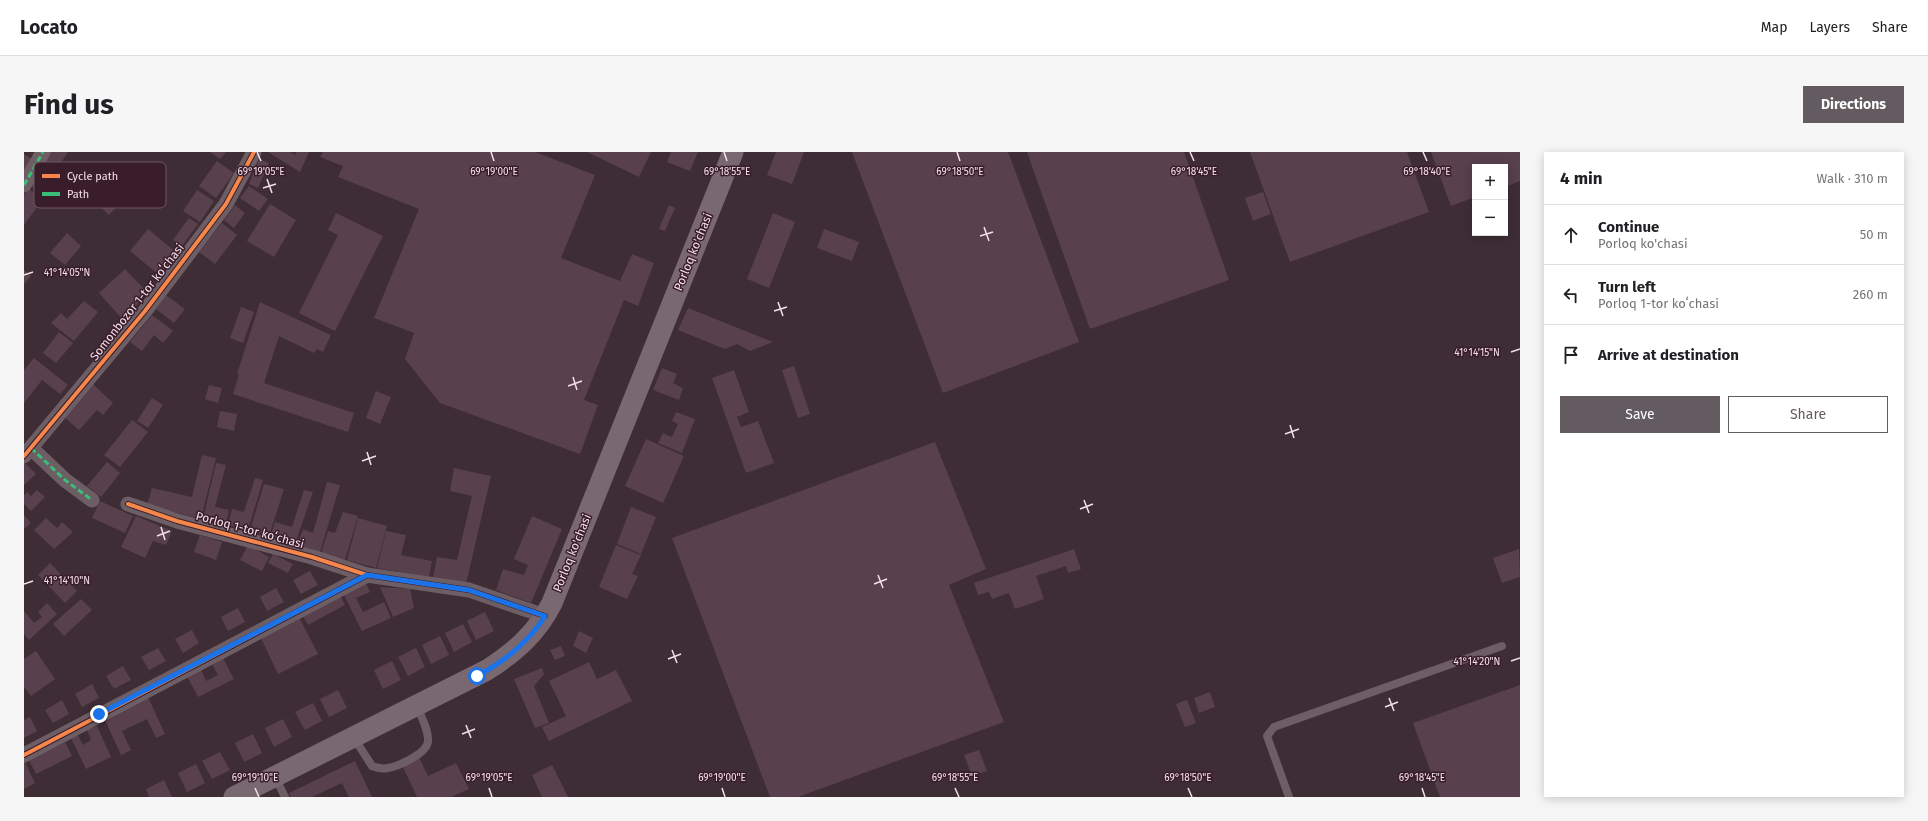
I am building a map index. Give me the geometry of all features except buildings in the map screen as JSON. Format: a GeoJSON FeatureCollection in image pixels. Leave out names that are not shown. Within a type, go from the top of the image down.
{"type":"FeatureCollection","features":[{"type":"Feature","properties":{"kind":"main road","name":"Porloq ko'chasi"},"geometry":{"type":"LineString","coordinates":[[234,797],[482,673],[507,657],[525,642],[545,616],[733,152]]}},
{"type":"Feature","properties":{"kind":"street"},"geometry":{"type":"LineString","coordinates":[[37,162],[43,152]]}},
{"type":"Feature","properties":{"kind":"street","name":"Somonbozor 1-tor koʻchasi"},"geometry":{"type":"LineString","coordinates":[[26,453],[145,311],[226,204],[254,152]]}},
{"type":"Feature","properties":{"kind":"street"},"geometry":{"type":"LineString","coordinates":[[24,185],[34,168]]}},
{"type":"Feature","properties":{"kind":"street"},"geometry":{"type":"LineString","coordinates":[[26,453],[92,500]]}},
{"type":"Feature","properties":{"kind":"street","name":"Porloq 1-tor koʻchasi"},"geometry":{"type":"LineString","coordinates":[[128,504],[177,521],[312,557],[367,575],[469,590],[545,616]]}},
{"type":"Feature","properties":{"kind":"street"},"geometry":{"type":"LineString","coordinates":[[24,755],[367,575]]}},
{"type":"Feature","properties":{"kind":"lane"},"geometry":{"type":"LineString","coordinates":[[1289,797],[1267,736],[1274,727],[1502,646]]}},
{"type":"Feature","properties":{"kind":"lane"},"geometry":{"type":"LineString","coordinates":[[354,737],[372,766],[387,768],[405,761],[426,749],[428,742],[428,733],[417,706]]}},
{"type":"Feature","properties":{"kind":"lane"},"geometry":{"type":"LineString","coordinates":[[275,776],[285,797]]}},
{"type":"Feature","properties":{"kind":"marked path"},"geometry":{"type":"LineString","coordinates":[[37,162],[43,152]]}},
{"type":"Feature","properties":{"kind":"marked path"},"geometry":{"type":"LineString","coordinates":[[24,185],[34,168]]}},
{"type":"Feature","properties":{"kind":"marked path"},"geometry":{"type":"LineString","coordinates":[[31,448],[65,480],[92,500]]}},
{"type":"Feature","properties":{"kind":"cycle path"},"geometry":{"type":"LineString","coordinates":[[24,456],[145,311],[226,204],[254,152]]}},
{"type":"Feature","properties":{"kind":"cycle path"},"geometry":{"type":"LineString","coordinates":[[128,504],[177,521],[312,557],[367,575],[469,590],[545,616]]}},
{"type":"Feature","properties":{"kind":"cycle path"},"geometry":{"type":"LineString","coordinates":[[24,755],[367,575]]}},
{"type":"Feature","properties":{"kind":"route"},"geometry":{"type":"LineString","coordinates":[[99,714],[367,575],[469,590],[545,616],[539,626],[517,650],[477,676]]}}]}
